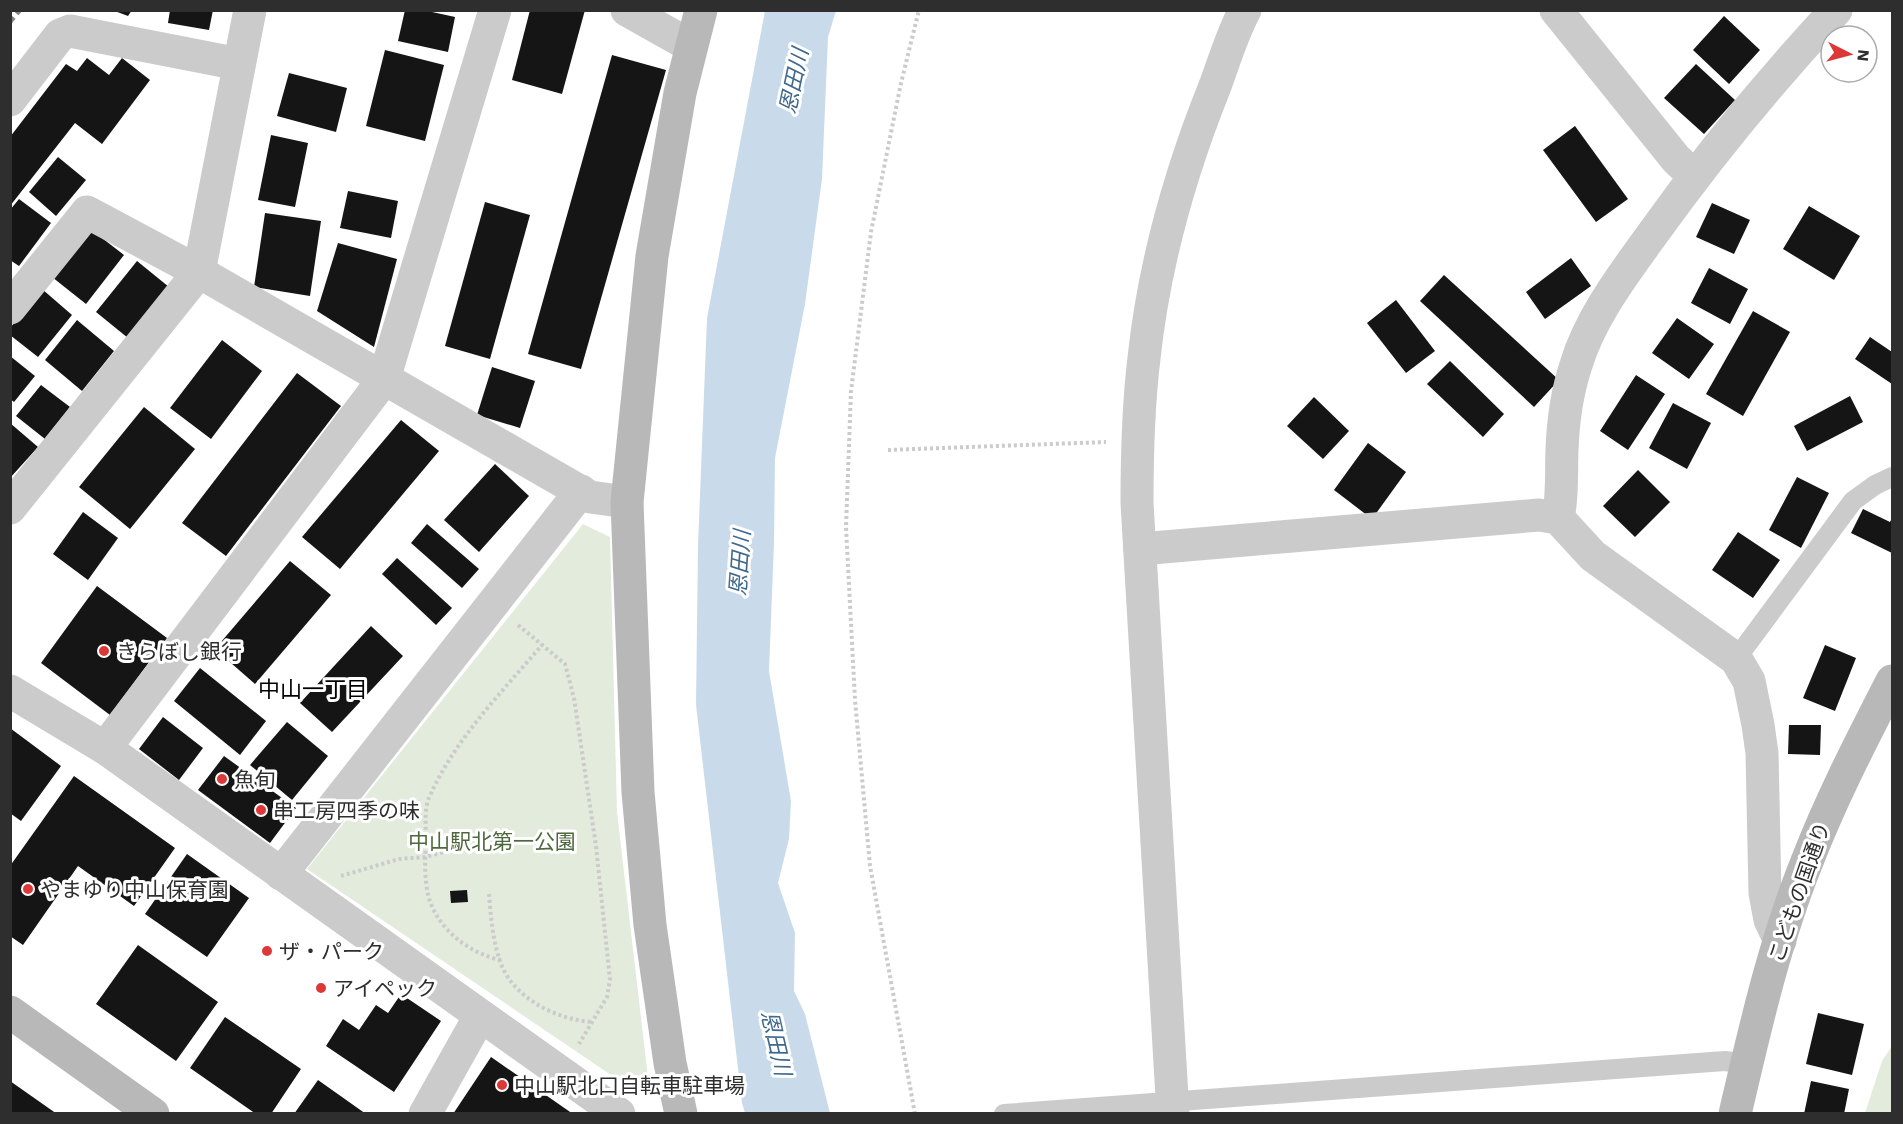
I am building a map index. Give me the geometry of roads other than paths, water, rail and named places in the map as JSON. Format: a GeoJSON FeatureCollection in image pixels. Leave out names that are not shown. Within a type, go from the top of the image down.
{"type":"FeatureCollection","features":[{"type":"Feature","properties":{"kind":"street"},"geometry":{"type":"LineString","coordinates":[[10,508],[198,272],[250,10]]}},
{"type":"Feature","properties":{"kind":"street"},"geometry":{"type":"LineString","coordinates":[[105,748],[384,379],[495,10]]}},
{"type":"Feature","properties":{"kind":"street"},"geometry":{"type":"LineString","coordinates":[[627,10],[691,46]]}},
{"type":"Feature","properties":{"kind":"street"},"geometry":{"type":"LineString","coordinates":[[681,1113],[670,1063],[650,925],[638,792],[627,502],[652,256],[680,93],[701,10]]}},
{"type":"Feature","properties":{"kind":"street"},"geometry":{"type":"LineString","coordinates":[[1172,1107],[1137,504],[1137,442],[1143,359],[1152,301],[1178,190],[1192,146],[1245,10]]}},
{"type":"Feature","properties":{"kind":"street"},"geometry":{"type":"LineString","coordinates":[[1556,10],[1676,159],[1694,176]]}},
{"type":"Feature","properties":{"kind":"street"},"geometry":{"type":"LineString","coordinates":[[1558,518],[1563,484],[1562,450],[1565,412],[1570,386],[1585,340],[1610,295],[1694,176],[1781,69],[1836,10]]}},
{"type":"Feature","properties":{"kind":"street"},"geometry":{"type":"LineString","coordinates":[[10,100],[60,35],[70,31],[239,64]]}},
{"type":"Feature","properties":{"kind":"street"},"geometry":{"type":"LineString","coordinates":[[10,308],[87,212],[198,272],[591,497],[627,502]]}},
{"type":"Feature","properties":{"kind":"street"},"geometry":{"type":"LineString","coordinates":[[290,881],[495,601],[581,491]]}},
{"type":"Feature","properties":{"kind":"street"},"geometry":{"type":"LineString","coordinates":[[1140,549],[1539,515],[1558,518],[1593,556],[1736,659],[1749,681],[1762,753],[1766,893],[1770,920],[1780,941]]}},
{"type":"Feature","properties":{"kind":"street","name":"こどもの国通り"},"geometry":{"type":"LineString","coordinates":[[1735,1113],[1780,941],[1807,860],[1838,788],[1893,681]]}},
{"type":"Feature","properties":{"kind":"street"},"geometry":{"type":"LineString","coordinates":[[10,691],[105,748],[619,1113]]}},
{"type":"Feature","properties":{"kind":"street"},"geometry":{"type":"LineString","coordinates":[[10,1012],[153,1113]]}},
{"type":"Feature","properties":{"kind":"street"},"geometry":{"type":"LineString","coordinates":[[425,1113],[480,1016]]}},
{"type":"Feature","properties":{"kind":"lane"},"geometry":{"type":"LineString","coordinates":[[1736,659],[1853,501],[1875,485],[1893,477]]}},
{"type":"Feature","properties":{"kind":"lane"},"geometry":{"type":"LineString","coordinates":[[1004,1113],[1172,1107],[1725,1060],[1746,1064]]}},
{"type":"Feature","properties":{"kind":"water","name":"恩田川"},"geometry":{"type":"Polygon","coordinates":[[[765,11],[836,11],[828,37],[822,179],[805,304],[775,458],[769,671],[791,801],[789,839],[778,883],[795,933],[794,991],[805,1014],[830,1113],[745,1113],[696,705],[698,546],[707,318],[765,11]]]}},
{"type":"Feature","properties":{"kind":"railway"},"geometry":{"type":"LineString","coordinates":[[10,22],[20,10]]}},
{"type":"Feature","properties":{"kind":"place","name":"きらぼし銀行"},"geometry":{"type":"Point","coordinates":[104,651]}},
{"type":"Feature","properties":{"kind":"place","name":"魚旬"},"geometry":{"type":"Point","coordinates":[222,779]}},
{"type":"Feature","properties":{"kind":"place","name":"串工房四季の味"},"geometry":{"type":"Point","coordinates":[261,810]}},
{"type":"Feature","properties":{"kind":"place","name":"やまゆり中山保育園"},"geometry":{"type":"Point","coordinates":[28,889]}},
{"type":"Feature","properties":{"kind":"place","name":"ザ・パーク"},"geometry":{"type":"Point","coordinates":[267,951]}},
{"type":"Feature","properties":{"kind":"place","name":"アイペック"},"geometry":{"type":"Point","coordinates":[321,988]}},
{"type":"Feature","properties":{"kind":"place","name":"中山駅北口自転車駐車場"},"geometry":{"type":"Point","coordinates":[502,1085]}},
{"type":"Feature","properties":{"kind":"district","name":"中山一丁目"},"geometry":{"type":"Point","coordinates":[313,689]}},
{"type":"Feature","properties":{"kind":"park label","name":"中山駅北第一公園"},"geometry":{"type":"Point","coordinates":[492,841]}}]}
